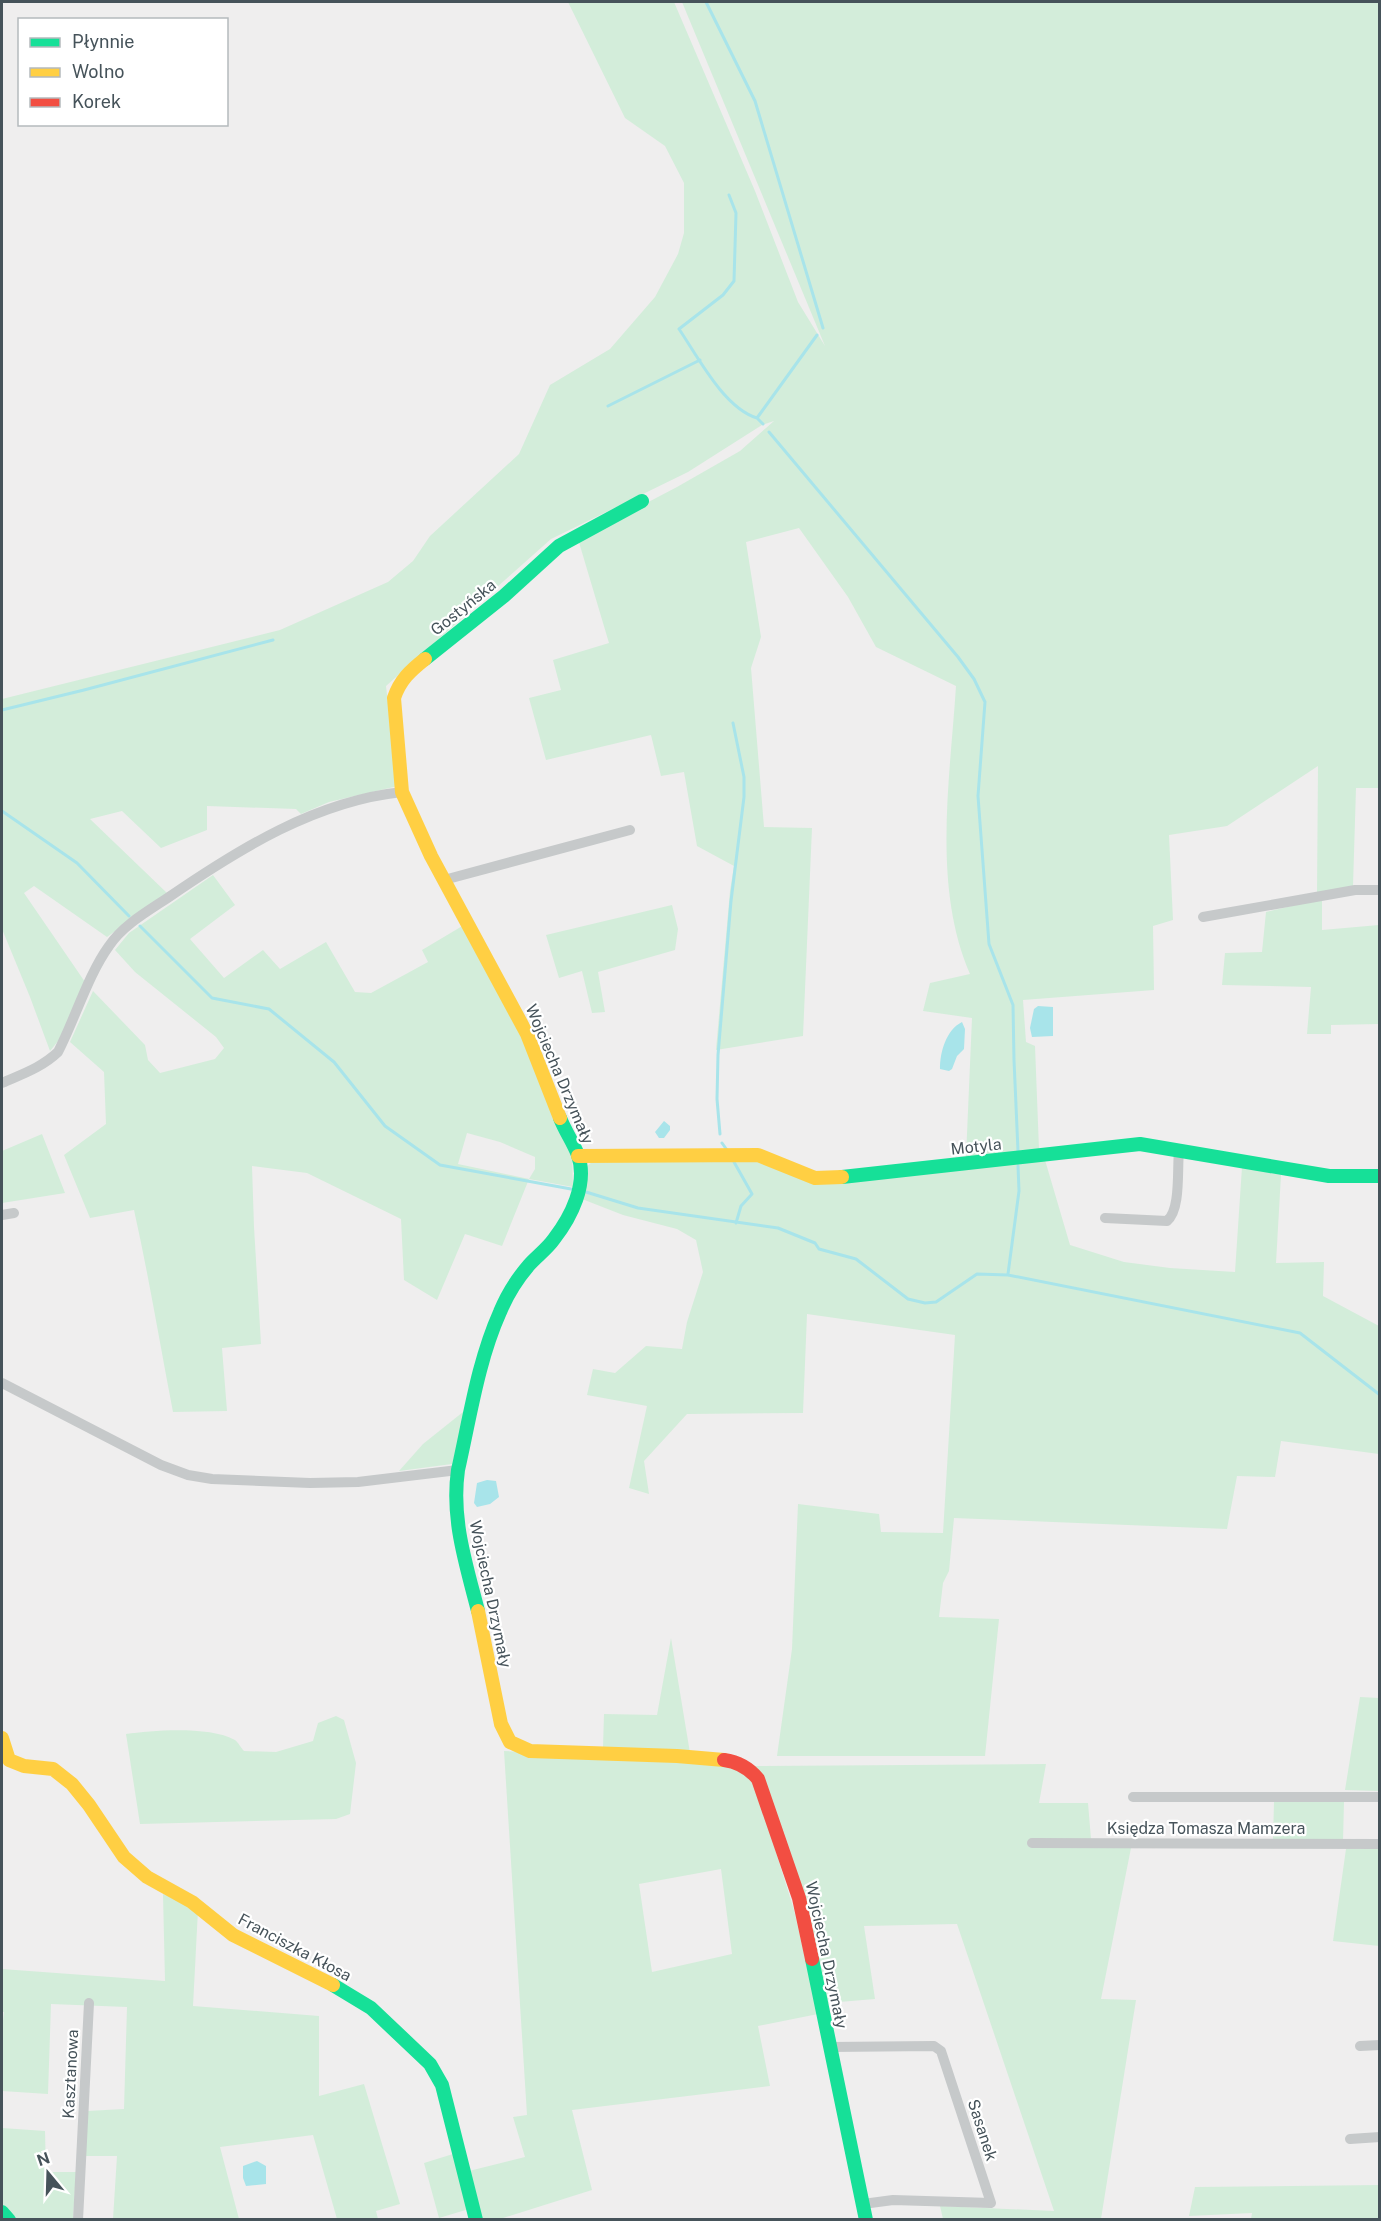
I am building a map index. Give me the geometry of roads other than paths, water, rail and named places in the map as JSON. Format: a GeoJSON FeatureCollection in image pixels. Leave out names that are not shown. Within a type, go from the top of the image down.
{"type":"FeatureCollection","features":[{"type":"Feature","properties":{"kind":"street","name":"Gostyńska"},"geometry":{"type":"LineString","coordinates":[[402,792],[394,698],[399,684],[408,673],[504,596],[559,546],[642,501]]}},
{"type":"Feature","properties":{"kind":"street","name":"Wojciecha Drzymały"},"geometry":{"type":"LineString","coordinates":[[402,792],[444,880],[527,1034],[564,1129],[578,1156],[581,1176],[570,1217],[553,1241],[522,1274],[510,1291],[499,1314],[483,1360],[458,1470],[458,1532],[477,1602],[505,1734],[510,1742],[530,1751],[677,1756],[732,1761],[749,1768],[758,1779],[776,1836],[800,1898],[866,2220]]}},
{"type":"Feature","properties":{"kind":"street"},"geometry":{"type":"LineString","coordinates":[[2,1083],[33,1071],[47,1063],[58,1052],[109,945],[131,923],[225,858],[289,826],[344,803],[402,792]]}},
{"type":"Feature","properties":{"kind":"street"},"geometry":{"type":"LineString","coordinates":[[444,880],[630,830]]}},
{"type":"Feature","properties":{"kind":"street"},"geometry":{"type":"LineString","coordinates":[[1203,917],[1355,890],[1380,890]]}},
{"type":"Feature","properties":{"kind":"street","name":"Motyla"},"geometry":{"type":"LineString","coordinates":[[578,1156],[758,1155],[811,1178],[824,1179],[1140,1144],[1329,1176],[1380,1176]]}},
{"type":"Feature","properties":{"kind":"street"},"geometry":{"type":"LineString","coordinates":[[1106,1218],[1167,1221],[1171,1218],[1176,1203],[1179,1151]]}},
{"type":"Feature","properties":{"kind":"street"},"geometry":{"type":"LineString","coordinates":[[2,1215],[14,1213]]}},
{"type":"Feature","properties":{"kind":"street"},"geometry":{"type":"LineString","coordinates":[[2,1383],[161,1465],[188,1475],[212,1479],[310,1483],[358,1482],[458,1470]]}},
{"type":"Feature","properties":{"kind":"street","name":"Franciszka Kłosa"},"geometry":{"type":"LineString","coordinates":[[2,1738],[9,1760],[24,1766],[53,1769],[72,1784],[124,1857],[147,1877],[192,1902],[233,1935],[324,1979],[361,2002],[415,2048],[430,2064],[442,2085],[476,2220]]}},
{"type":"Feature","properties":{"kind":"street"},"geometry":{"type":"LineString","coordinates":[[1133,1797],[1380,1797]]}},
{"type":"Feature","properties":{"kind":"street","name":"Księdza Tomasza Mamzera"},"geometry":{"type":"LineString","coordinates":[[1032,1843],[1380,1844]]}},
{"type":"Feature","properties":{"kind":"street","name":"Kasztanowa"},"geometry":{"type":"LineString","coordinates":[[78,2220],[89,2003]]}},
{"type":"Feature","properties":{"kind":"street"},"geometry":{"type":"LineString","coordinates":[[1359,2046],[1380,2045]]}},
{"type":"Feature","properties":{"kind":"street","name":"Sasanek"},"geometry":{"type":"LineString","coordinates":[[830,2047],[934,2046],[941,2051],[991,2203],[893,2200],[863,2204]]}},
{"type":"Feature","properties":{"kind":"street"},"geometry":{"type":"LineString","coordinates":[[1350,2139],[1380,2137]]}},
{"type":"Feature","properties":{"kind":"street"},"geometry":{"type":"LineString","coordinates":[[2,2212],[9,2220]]}},
{"type":"Feature","properties":{"kind":"water"},"geometry":{"type":"Polygon","coordinates":[[[1038,1006],[1053,1007],[1053,1036],[1032,1037],[1030,1028],[1034,1009],[1038,1006]]]}},
{"type":"Feature","properties":{"kind":"water"},"geometry":{"type":"Polygon","coordinates":[[[962,1022],[965,1029],[964,1049],[957,1056],[952,1069],[949,1071],[940,1069],[945,1042],[952,1030],[962,1022]]]}},
{"type":"Feature","properties":{"kind":"water"},"geometry":{"type":"Polygon","coordinates":[[[664,1121],[670,1126],[670,1130],[664,1138],[659,1138],[655,1132],[664,1121]]]}},
{"type":"Feature","properties":{"kind":"water"},"geometry":{"type":"Polygon","coordinates":[[[487,1480],[496,1481],[499,1497],[490,1504],[477,1507],[474,1503],[477,1483],[487,1480]]]}},
{"type":"Feature","properties":{"kind":"water"},"geometry":{"type":"Polygon","coordinates":[[[257,2161],[266,2166],[266,2184],[246,2186],[243,2166],[257,2161]]]}},
{"type":"Feature","properties":{"kind":"waterway"},"geometry":{"type":"LineString","coordinates":[[706,2],[755,101],[823,328]]}},
{"type":"Feature","properties":{"kind":"waterway"},"geometry":{"type":"LineString","coordinates":[[729,195],[736,213],[734,281],[723,295],[679,329],[723,393],[734,404],[757,418]]}},
{"type":"Feature","properties":{"kind":"waterway"},"geometry":{"type":"LineString","coordinates":[[763,424],[757,418],[817,335]]}},
{"type":"Feature","properties":{"kind":"waterway"},"geometry":{"type":"LineString","coordinates":[[608,406],[700,360]]}},
{"type":"Feature","properties":{"kind":"waterway"},"geometry":{"type":"LineString","coordinates":[[769,432],[958,657],[974,679],[985,702],[978,796],[989,944],[1013,1005],[1018,1151]]}},
{"type":"Feature","properties":{"kind":"waterway"},"geometry":{"type":"LineString","coordinates":[[2,710],[273,640]]}},
{"type":"Feature","properties":{"kind":"waterway"},"geometry":{"type":"LineString","coordinates":[[720,1134],[717,1099],[718,1055],[731,901],[744,797],[744,777],[733,723]]}},
{"type":"Feature","properties":{"kind":"waterway"},"geometry":{"type":"LineString","coordinates":[[2,811],[77,863],[129,916]]}},
{"type":"Feature","properties":{"kind":"waterway"},"geometry":{"type":"LineString","coordinates":[[140,926],[212,998],[269,1009],[334,1062],[385,1126],[440,1165],[571,1189]]}},
{"type":"Feature","properties":{"kind":"waterway"},"geometry":{"type":"LineString","coordinates":[[722,1143],[727,1150]]}},
{"type":"Feature","properties":{"kind":"waterway"},"geometry":{"type":"LineString","coordinates":[[734,1162],[752,1194],[741,1206],[736,1223]]}},
{"type":"Feature","properties":{"kind":"waterway"},"geometry":{"type":"LineString","coordinates":[[1008,1274],[1019,1191],[1018,1166]]}},
{"type":"Feature","properties":{"kind":"waterway"},"geometry":{"type":"LineString","coordinates":[[586,1192],[638,1208],[778,1228],[815,1243],[819,1249],[856,1259],[908,1299],[925,1303],[936,1302],[977,1274],[1008,1275],[1300,1333],[1380,1395]]}}]}
